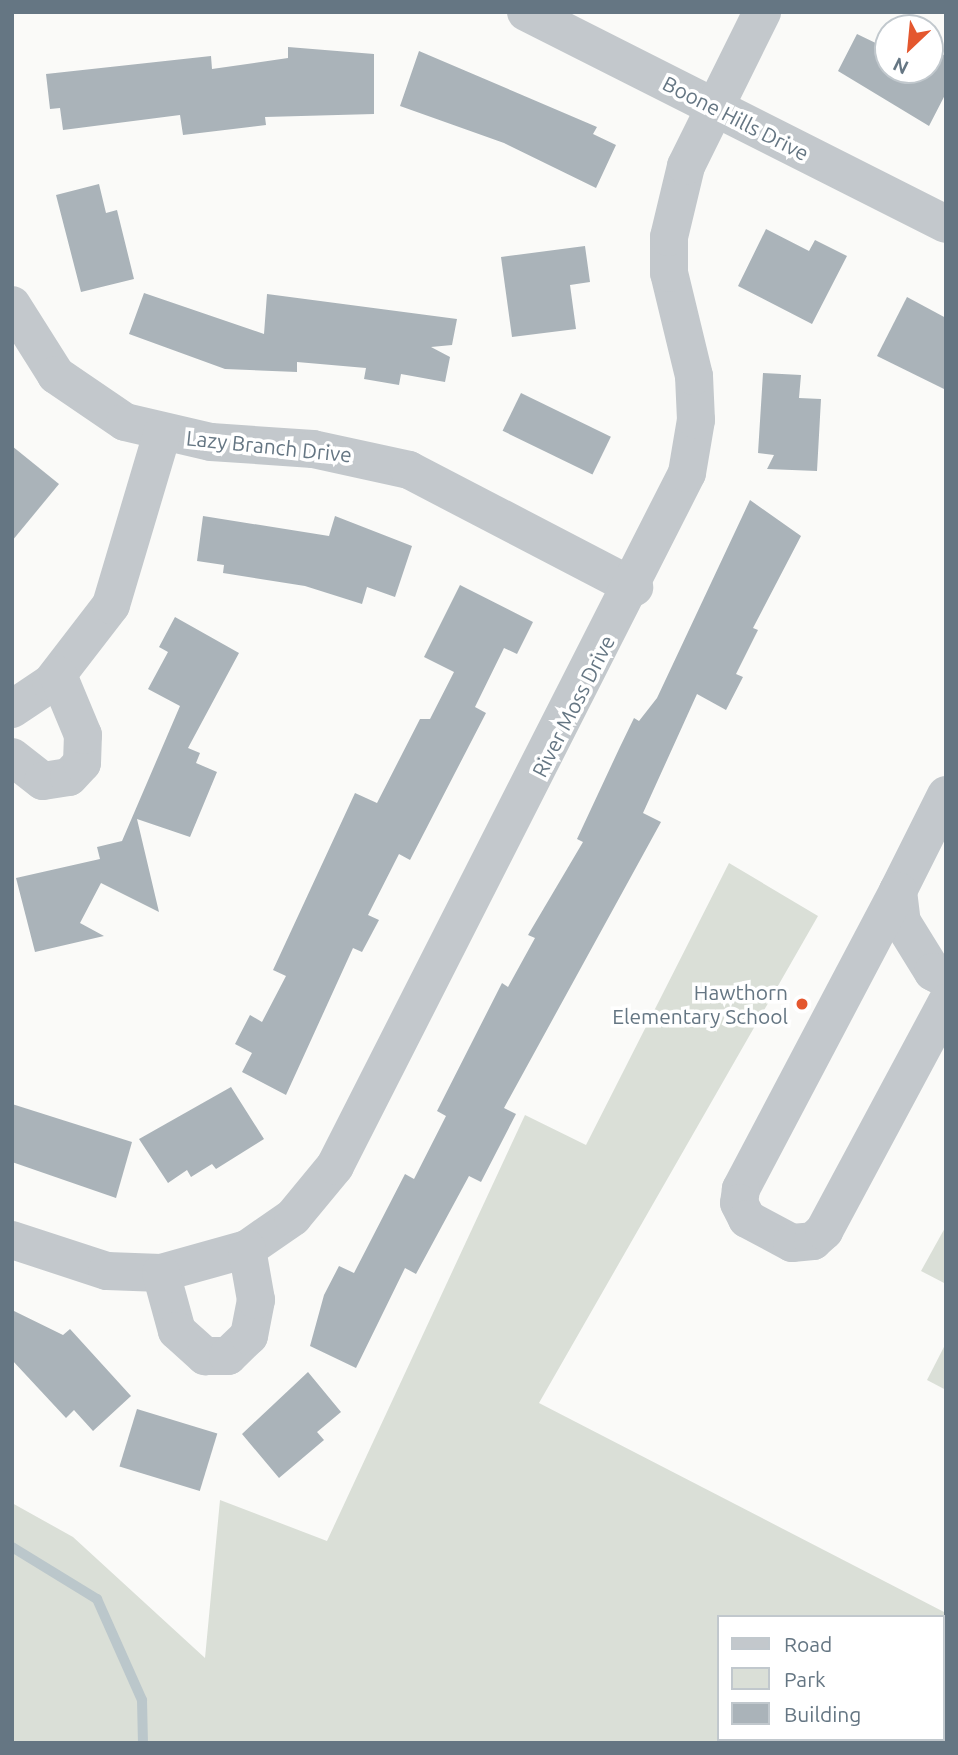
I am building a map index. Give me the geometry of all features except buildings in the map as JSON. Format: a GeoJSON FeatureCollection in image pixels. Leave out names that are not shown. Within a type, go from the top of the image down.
{"type":"FeatureCollection","features":[{"type":"Feature","properties":{"kind":"street","name":"Boone Hills Drive"},"geometry":{"type":"LineString","coordinates":[[526,12],[946,225]]}},
{"type":"Feature","properties":{"kind":"street","name":"River Moss Drive"},"geometry":{"type":"LineString","coordinates":[[12,1241],[107,1272],[161,1273],[247,1249],[293,1217],[335,1166],[634,587],[687,473],[696,420],[668,237],[686,166],[762,12]]}},
{"type":"Feature","properties":{"kind":"street","name":"Lazy Branch Drive"},"geometry":{"type":"LineString","coordinates":[[12,305],[57,375],[125,422],[162,434],[313,449],[409,470],[634,587]]}},
{"type":"Feature","properties":{"kind":"street"},"geometry":{"type":"LineString","coordinates":[[12,709],[58,675],[111,605],[162,434]]}},
{"type":"Feature","properties":{"kind":"street"},"geometry":{"type":"LineString","coordinates":[[12,757],[43,781],[69,777],[82,763],[83,735],[58,675]]}},
{"type":"Feature","properties":{"kind":"street"},"geometry":{"type":"LineString","coordinates":[[946,795],[741,1189],[739,1203],[747,1219],[792,1243],[813,1241],[824,1231],[946,1003]]}},
{"type":"Feature","properties":{"kind":"street"},"geometry":{"type":"LineString","coordinates":[[898,891],[907,932],[933,972],[946,979]]}},
{"type":"Feature","properties":{"kind":"street"},"geometry":{"type":"LineString","coordinates":[[161,1273],[177,1331],[205,1356],[228,1356],[249,1336],[257,1300],[247,1249]]}},
{"type":"Feature","properties":{"kind":"green space"},"geometry":{"type":"Polygon","coordinates":[[[729,863],[818,916],[539,1403],[946,1613],[946,1743],[12,1743],[12,1503],[73,1537],[205,1658],[220,1500],[327,1541],[525,1115],[586,1145],[729,863]]]}},
{"type":"Feature","properties":{"kind":"green space"},"geometry":{"type":"Polygon","coordinates":[[[946,1226],[946,1284],[921,1271],[946,1226]]]}},
{"type":"Feature","properties":{"kind":"green space"},"geometry":{"type":"Polygon","coordinates":[[[946,1343],[946,1390],[927,1380],[946,1343]]]}},
{"type":"Feature","properties":{"kind":"waterway"},"geometry":{"type":"LineString","coordinates":[[12,1547],[97,1599],[142,1700],[143,1743]]}},
{"type":"Feature","properties":{"kind":"place","name":"Hawthorn Elementary School"},"geometry":{"type":"Point","coordinates":[802,1004]}}]}
